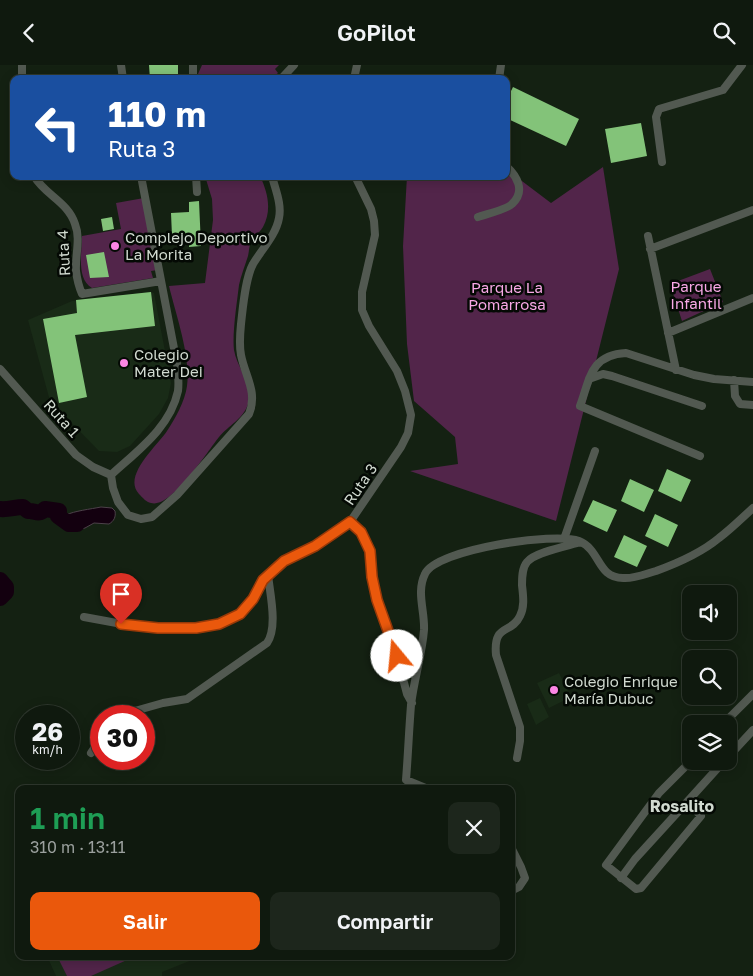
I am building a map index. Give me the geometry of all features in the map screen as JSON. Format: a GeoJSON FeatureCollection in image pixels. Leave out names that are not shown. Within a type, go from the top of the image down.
{"type":"FeatureCollection","features":[{"type":"Feature","properties":{"kind":"street"},"geometry":{"type":"LineString","coordinates":[[285,75],[294,65]]}},
{"type":"Feature","properties":{"kind":"street"},"geometry":{"type":"LineString","coordinates":[[662,161],[656,117],[659,109],[722,90],[742,65]]}},
{"type":"Feature","properties":{"kind":"street"},"geometry":{"type":"LineString","coordinates":[[478,217],[511,205],[516,199],[520,184],[510,170]]}},
{"type":"Feature","properties":{"kind":"street","name":"Ruta 4"},"geometry":{"type":"LineString","coordinates":[[37,180],[65,206],[75,222],[77,231],[76,271],[82,294],[161,281]]}},
{"type":"Feature","properties":{"kind":"street"},"geometry":{"type":"LineString","coordinates":[[142,180],[177,364],[178,390],[171,413],[157,433],[111,475],[112,488],[118,502],[128,515],[141,519],[152,517],[177,495],[249,414],[252,406],[251,382],[240,349],[241,325],[252,266],[275,230],[280,217],[280,207],[273,180]]}},
{"type":"Feature","properties":{"kind":"street"},"geometry":{"type":"LineString","coordinates":[[196,180],[197,192]]}},
{"type":"Feature","properties":{"kind":"street","name":"Ruta 3"},"geometry":{"type":"LineString","coordinates":[[84,617],[133,626],[196,628],[219,624],[240,614],[253,599],[263,580],[284,561],[315,546],[350,522],[401,447],[408,433],[411,415],[405,391],[397,371],[369,326],[362,310],[362,293],[375,235],[371,209],[357,180]]}},
{"type":"Feature","properties":{"kind":"street"},"geometry":{"type":"LineString","coordinates":[[650,249],[753,210]]}},
{"type":"Feature","properties":{"kind":"street"},"geometry":{"type":"LineString","coordinates":[[648,236],[676,370]]}},
{"type":"Feature","properties":{"kind":"street"},"geometry":{"type":"LineString","coordinates":[[668,333],[753,298]]}},
{"type":"Feature","properties":{"kind":"street"},"geometry":{"type":"LineString","coordinates":[[700,456],[580,406],[594,367],[603,358],[626,353],[676,370],[708,378],[753,382]]}},
{"type":"Feature","properties":{"kind":"street","name":"Ruta 1"},"geometry":{"type":"LineString","coordinates":[[0,369],[76,455],[93,467],[111,475]]}},
{"type":"Feature","properties":{"kind":"street"},"geometry":{"type":"LineString","coordinates":[[589,379],[603,374],[612,376],[702,405]]}},
{"type":"Feature","properties":{"kind":"street"},"geometry":{"type":"LineString","coordinates":[[734,380],[735,396],[740,404],[753,405]]}},
{"type":"Feature","properties":{"kind":"street"},"geometry":{"type":"LineString","coordinates":[[564,539],[595,451]]}},
{"type":"Feature","properties":{"kind":"street"},"geometry":{"type":"LineString","coordinates":[[418,785],[406,780],[412,703],[424,628],[420,586],[425,571],[446,558],[492,545],[540,539],[564,539],[581,542],[591,548],[602,569],[612,577],[636,577],[678,563],[718,539],[753,508]]}},
{"type":"Feature","properties":{"kind":"street"},"geometry":{"type":"LineString","coordinates":[[350,522],[361,532],[370,551],[372,577],[377,600],[392,637],[407,694],[412,703]]}},
{"type":"Feature","properties":{"kind":"street"},"geometry":{"type":"LineString","coordinates":[[517,758],[520,727],[496,655],[495,645],[498,635],[503,629],[517,622],[523,609],[522,579],[527,561],[536,555],[581,542]]}},
{"type":"Feature","properties":{"kind":"street"},"geometry":{"type":"LineString","coordinates":[[155,705],[187,699],[267,643],[271,636],[273,623],[268,575]]}},
{"type":"Feature","properties":{"kind":"street"},"geometry":{"type":"LineString","coordinates":[[732,715],[753,694]]}},
{"type":"Feature","properties":{"kind":"street"},"geometry":{"type":"LineString","coordinates":[[737,747],[753,730]]}},
{"type":"Feature","properties":{"kind":"street"},"geometry":{"type":"LineString","coordinates":[[682,770],[659,793],[606,865],[636,889],[641,888],[701,816],[687,802]]}},
{"type":"Feature","properties":{"kind":"street"},"geometry":{"type":"LineString","coordinates":[[621,878],[635,859],[716,770]]}},
{"type":"Feature","properties":{"kind":"street"},"geometry":{"type":"LineString","coordinates":[[515,855],[525,878],[519,887],[515,889]]}},
{"type":"Feature","properties":{"kind":"shaded area"},"geometry":{"type":"Polygon","coordinates":[[[154,293],[171,383],[168,398],[159,414],[130,446],[117,452],[99,451],[50,401],[28,320],[72,301],[154,293]]]}},
{"type":"Feature","properties":{"kind":"shaded area"},"geometry":{"type":"Polygon","coordinates":[[[101,507],[112,508],[115,511],[114,519],[109,524],[94,523],[73,531],[65,527],[58,516],[59,511],[66,515],[101,507]]]}},
{"type":"Feature","properties":{"kind":"shaded area","name":"Colegio Enrique María Dubuc"},"geometry":{"type":"Polygon","coordinates":[[[559,673],[571,697],[549,708],[537,683],[559,673]]]}},
{"type":"Feature","properties":{"kind":"shaded area"},"geometry":{"type":"Polygon","coordinates":[[[540,698],[549,717],[536,725],[527,704],[540,698]]]}},
{"type":"Feature","properties":{"kind":"shaded area"},"geometry":{"type":"Polygon","coordinates":[[[49,960],[192,960],[162,972],[162,976],[56,976],[49,960]]]}},
{"type":"Feature","properties":{"kind":"green space"},"geometry":{"type":"Polygon","coordinates":[[[202,65],[279,65],[275,69],[278,73],[276,75],[198,74],[202,65]]]}},
{"type":"Feature","properties":{"kind":"green space","name":"Parque La Pomarrosa"},"geometry":{"type":"Polygon","coordinates":[[[603,167],[619,269],[556,521],[410,471],[458,464],[455,437],[414,401],[407,344],[403,246],[407,180],[510,180],[510,172],[551,203],[603,167]]]}},
{"type":"Feature","properties":{"kind":"green space"},"geometry":{"type":"Polygon","coordinates":[[[206,180],[262,180],[267,195],[266,221],[251,242],[240,281],[234,327],[234,350],[249,390],[248,404],[243,414],[219,437],[178,489],[159,503],[151,503],[139,494],[135,487],[135,479],[143,461],[167,431],[182,404],[188,375],[185,349],[169,286],[205,283],[213,220],[212,199],[206,180]]]}},
{"type":"Feature","properties":{"kind":"green space","name":"Complejo Deportivo La Morita"},"geometry":{"type":"Polygon","coordinates":[[[144,198],[158,270],[151,271],[153,278],[92,288],[87,284],[82,272],[82,236],[121,229],[116,203],[144,198]]]}},
{"type":"Feature","properties":{"kind":"green space","name":"Parque Infantil"},"geometry":{"type":"Polygon","coordinates":[[[710,269],[723,302],[682,321],[670,284],[710,269]]]}},
{"type":"Feature","properties":{"kind":"green space"},"geometry":{"type":"Polygon","coordinates":[[[59,960],[127,960],[91,976],[67,976],[59,960]]]}},
{"type":"Feature","properties":{"kind":"building"},"geometry":{"type":"Polygon","coordinates":[[[149,65],[178,65],[178,75],[150,75],[149,65]]]}},
{"type":"Feature","properties":{"kind":"building"},"geometry":{"type":"Polygon","coordinates":[[[513,87],[579,119],[566,146],[510,120],[510,93],[513,87]]]}},
{"type":"Feature","properties":{"kind":"building"},"geometry":{"type":"Polygon","coordinates":[[[641,123],[647,156],[611,163],[605,129],[641,123]]]}},
{"type":"Feature","properties":{"kind":"building"},"geometry":{"type":"Polygon","coordinates":[[[199,201],[201,246],[189,247],[189,235],[172,236],[171,213],[189,212],[189,202],[199,201]]]}},
{"type":"Feature","properties":{"kind":"building"},"geometry":{"type":"Polygon","coordinates":[[[112,217],[114,229],[103,231],[101,219],[112,217]]]}},
{"type":"Feature","properties":{"kind":"building"},"geometry":{"type":"Polygon","coordinates":[[[104,252],[109,277],[90,278],[86,255],[104,252]]]}},
{"type":"Feature","properties":{"kind":"building"},"geometry":{"type":"Polygon","coordinates":[[[151,292],[155,326],[75,335],[87,397],[59,403],[43,319],[77,313],[76,300],[151,292]]]}},
{"type":"Feature","properties":{"kind":"building"},"geometry":{"type":"Polygon","coordinates":[[[667,469],[691,480],[681,502],[658,491],[667,469]]]}},
{"type":"Feature","properties":{"kind":"building"},"geometry":{"type":"Polygon","coordinates":[[[630,479],[654,490],[644,512],[621,501],[630,479]]]}},
{"type":"Feature","properties":{"kind":"building"},"geometry":{"type":"Polygon","coordinates":[[[593,500],[617,510],[607,532],[583,521],[593,500]]]}},
{"type":"Feature","properties":{"kind":"building"},"geometry":{"type":"Polygon","coordinates":[[[655,514],[678,525],[668,547],[645,536],[655,514]]]}},
{"type":"Feature","properties":{"kind":"building"},"geometry":{"type":"Polygon","coordinates":[[[624,535],[647,546],[637,567],[614,557],[624,535]]]}},
{"type":"Feature","properties":{"kind":"waterway"},"geometry":{"type":"LineString","coordinates":[[0,509],[23,507],[28,511],[36,512],[45,509],[59,511],[58,516],[69,524],[77,524]]}},
{"type":"Feature","properties":{"kind":"waterway"},"geometry":{"type":"LineString","coordinates":[[0,580],[6,587],[6,592],[0,598]]}},
{"type":"Feature","properties":{"kind":"place","name":"Complejo Deportivo La Morita"},"geometry":{"type":"Point","coordinates":[115,246]}},
{"type":"Feature","properties":{"kind":"place","name":"Colegio Mater Dei"},"geometry":{"type":"Point","coordinates":[124,363]}},
{"type":"Feature","properties":{"kind":"place","name":"Colegio Enrique María Dubuc"},"geometry":{"type":"Point","coordinates":[554,690]}},
{"type":"Feature","properties":{"kind":"district","name":"Rosalito"},"geometry":{"type":"Point","coordinates":[682,806]}},
{"type":"Feature","properties":{"kind":"route"},"geometry":{"type":"LineString","coordinates":[[121,624],[158,628],[196,628],[219,624],[240,614],[253,599],[263,580],[284,561],[315,546],[350,522],[361,532],[370,551],[372,577],[377,600],[392,637],[397,656]]}}]}
